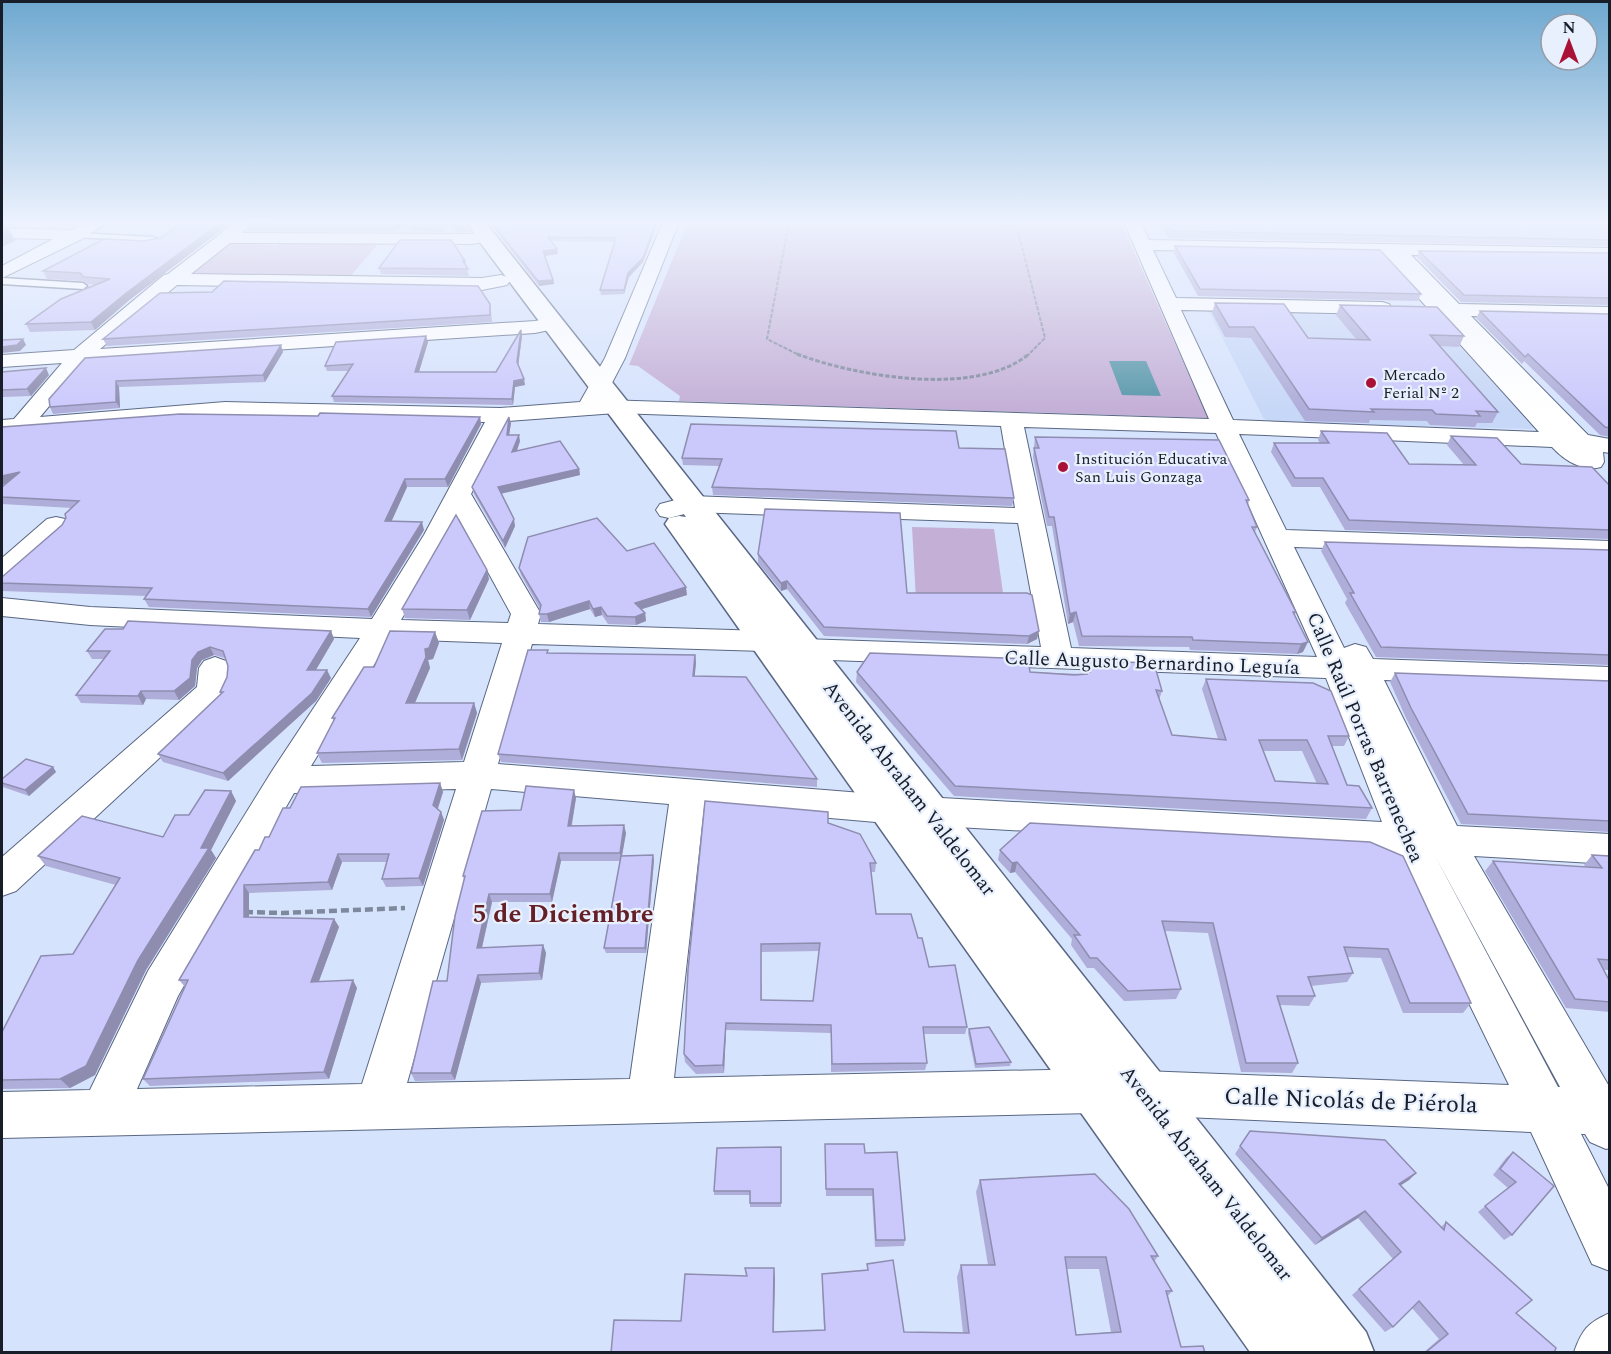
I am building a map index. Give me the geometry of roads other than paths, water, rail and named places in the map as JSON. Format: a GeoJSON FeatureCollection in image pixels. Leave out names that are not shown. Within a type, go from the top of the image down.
{"type":"FeatureCollection","features":[{"type":"Feature","properties":{"kind":"street"},"geometry":{"type":"LineString","coordinates":[[11,426],[80,356],[162,285]]}},
{"type":"Feature","properties":{"kind":"street","name":"Avenida Abraham Valdelomar"},"geometry":{"type":"LineString","coordinates":[[505,285],[543,325]]}},
{"type":"Feature","properties":{"kind":"street","name":"Avenida Abraham Valdelomar"},"geometry":{"type":"LineString","coordinates":[[513,285],[680,507],[764,641],[1284,1353]]}},
{"type":"Feature","properties":{"kind":"street"},"geometry":{"type":"LineString","coordinates":[[598,395],[644,285]]}},
{"type":"Feature","properties":{"kind":"street","name":"Calle Raúl Porras Barrenechea"},"geometry":{"type":"LineString","coordinates":[[1169,285],[1350,669],[1606,1118]]}},
{"type":"Feature","properties":{"kind":"street"},"geometry":{"type":"LineString","coordinates":[[1423,285],[1587,448],[1610,481]]}},
{"type":"Feature","properties":{"kind":"street"},"geometry":{"type":"LineString","coordinates":[[1178,304],[1600,312],[1610,328]]}},
{"type":"Feature","properties":{"kind":"street"},"geometry":{"type":"LineString","coordinates":[[2,361],[543,325]]}},
{"type":"Feature","properties":{"kind":"street"},"geometry":{"type":"LineString","coordinates":[[11,426],[225,409],[500,415],[598,395],[1012,424],[1236,431],[1587,448]]}},
{"type":"Feature","properties":{"kind":"street"},"geometry":{"type":"LineString","coordinates":[[103,1112],[163,984],[284,780],[381,629],[500,415]]}},
{"type":"Feature","properties":{"kind":"street"},"geometry":{"type":"LineString","coordinates":[[1012,424],[1058,658]]}},
{"type":"Feature","properties":{"kind":"street"},"geometry":{"type":"LineString","coordinates":[[378,1106],[526,615],[458,494]]}},
{"type":"Feature","properties":{"kind":"street"},"geometry":{"type":"LineString","coordinates":[[680,507],[1030,516]]}},
{"type":"Feature","properties":{"kind":"street","name":"Avenida Abraham Valdelomar"},"geometry":{"type":"LineString","coordinates":[[680,507],[803,649],[1346,1353]]}},
{"type":"Feature","properties":{"kind":"street"},"geometry":{"type":"LineString","coordinates":[[2,572],[56,525]]}},
{"type":"Feature","properties":{"kind":"street"},"geometry":{"type":"LineString","coordinates":[[1288,538],[1610,549]]}},
{"type":"Feature","properties":{"kind":"street","name":"Calle Augusto Bernardino Leguía"},"geometry":{"type":"LineString","coordinates":[[2,607],[90,616],[381,629],[764,641],[803,649],[1610,678]]}},
{"type":"Feature","properties":{"kind":"street"},"geometry":{"type":"LineString","coordinates":[[2,880],[212,691],[215,668]]}},
{"type":"Feature","properties":{"kind":"street","name":"Calle Raúl Porras Barrenechea"},"geometry":{"type":"LineString","coordinates":[[1350,669],[1406,837],[1544,1108],[1610,1246]]}},
{"type":"Feature","properties":{"kind":"street"},"geometry":{"type":"LineString","coordinates":[[284,780],[476,775],[929,812],[1610,849]]}},
{"type":"Feature","properties":{"kind":"street"},"geometry":{"type":"LineString","coordinates":[[649,1102],[688,792]]}},
{"type":"Feature","properties":{"kind":"street","name":"Calle Nicolás de Piérola"},"geometry":{"type":"LineString","coordinates":[[2,1115],[649,1102],[1092,1090],[1544,1108],[1606,1118]]}},
{"type":"Feature","properties":{"kind":"street"},"geometry":{"type":"LineString","coordinates":[[1601,1353],[1610,1340]]}},
{"type":"Feature","properties":{"kind":"lane"},"geometry":{"type":"LineString","coordinates":[[70,285],[83,286]]}},
{"type":"Feature","properties":{"kind":"place","name":"Mercado Ferial Nº 2"},"geometry":{"type":"Point","coordinates":[1371,383]}},
{"type":"Feature","properties":{"kind":"place","name":"Institución Educativa San Luis Gonzaga"},"geometry":{"type":"Point","coordinates":[1063,467]}},
{"type":"Feature","properties":{"kind":"district","name":"5 de Diciembre"},"geometry":{"type":"Point","coordinates":[563,913]}}]}
